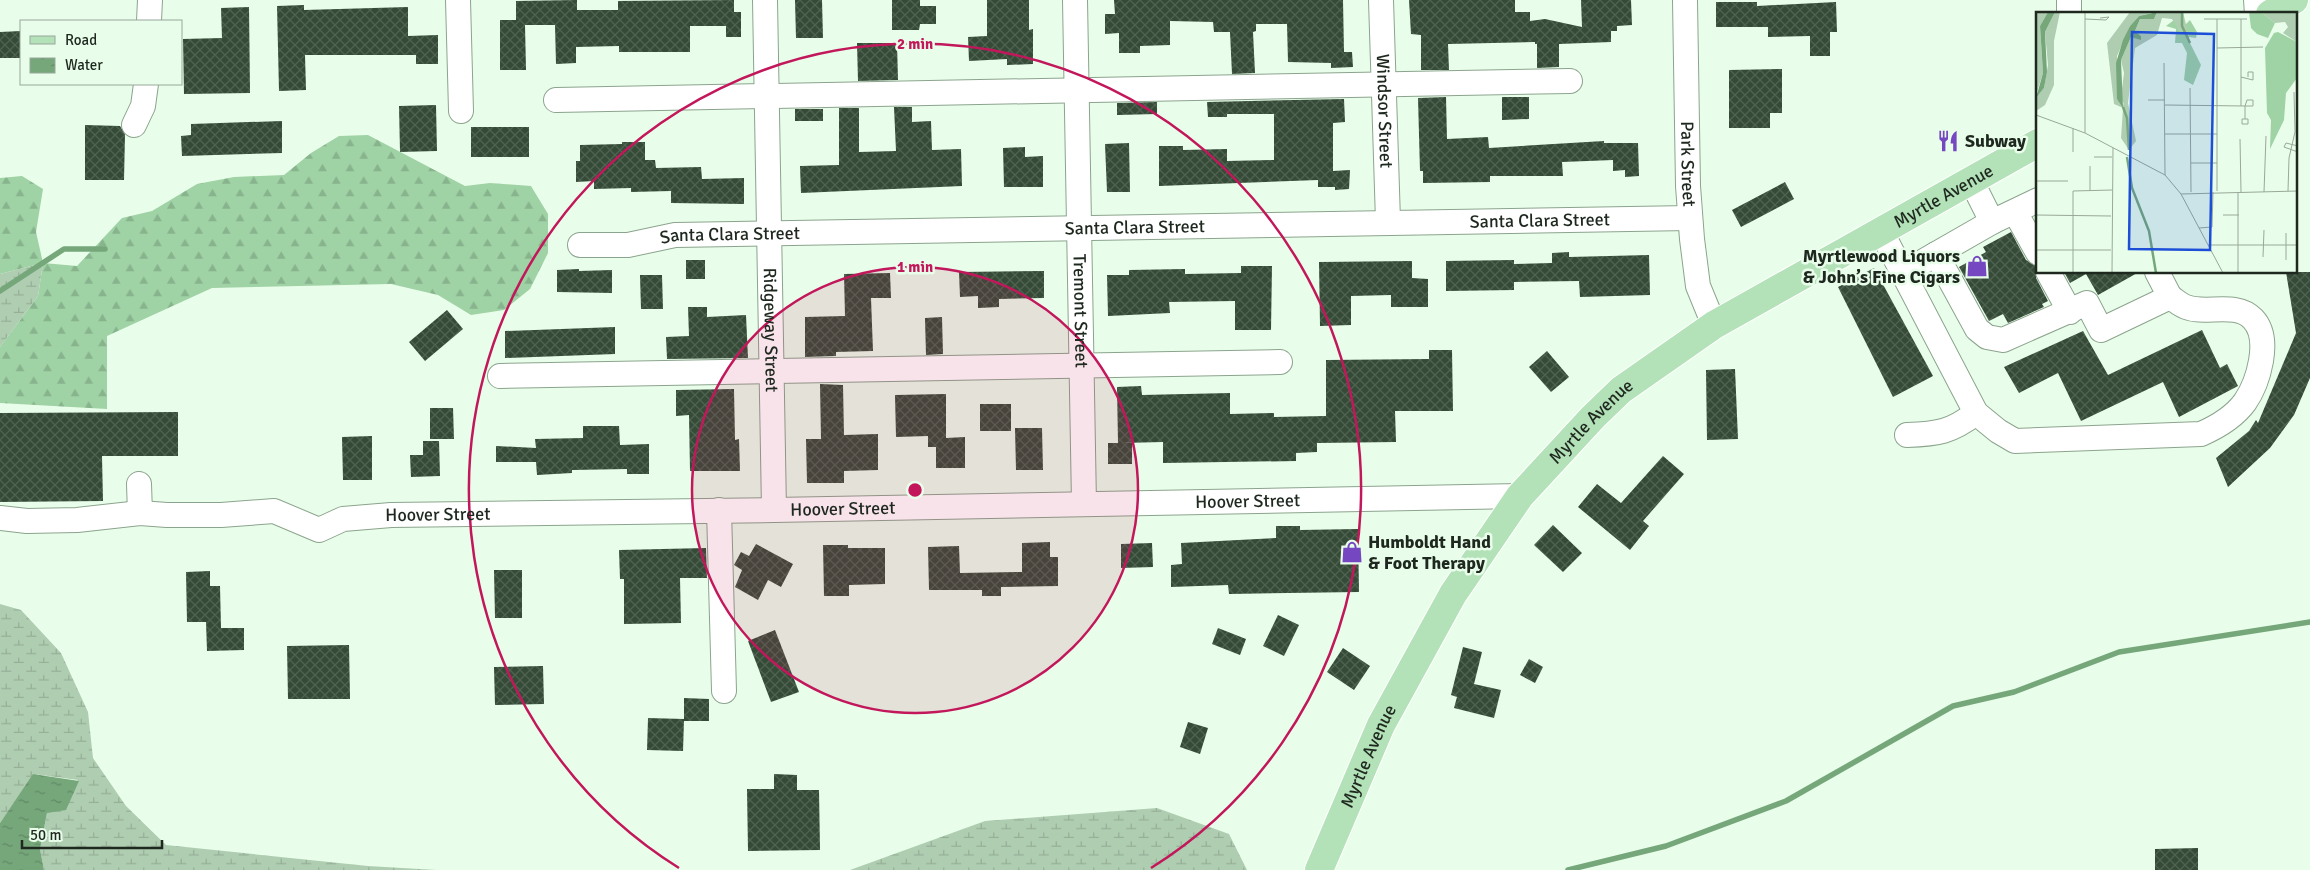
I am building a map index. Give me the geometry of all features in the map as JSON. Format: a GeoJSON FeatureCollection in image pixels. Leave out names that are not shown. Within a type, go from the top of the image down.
{"type":"FeatureCollection","features":[{"type":"Feature","properties":{"kind":"main road"},"geometry":{"type":"LineString","coordinates":[[2273,12],[2294,0]]}},
{"type":"Feature","properties":{"kind":"main road","name":"Myrtle Avenue"},"geometry":{"type":"LineString","coordinates":[[1319,870],[1381,725],[1453,594],[1520,496],[1593,417],[1622,390],[1714,325],[1970,180],[2036,145]]}},
{"type":"Feature","properties":{"kind":"street"},"geometry":{"type":"LineString","coordinates":[[149,20],[150,0]]}},
{"type":"Feature","properties":{"kind":"street"},"geometry":{"type":"LineString","coordinates":[[458,0],[461,111]]}},
{"type":"Feature","properties":{"kind":"street","name":"Ridgeway Street"},"geometry":{"type":"LineString","coordinates":[[765,0],[774,510]]}},
{"type":"Feature","properties":{"kind":"street","name":"Tremont Street"},"geometry":{"type":"LineString","coordinates":[[1075,0],[1084,504]]}},
{"type":"Feature","properties":{"kind":"street","name":"Windsor Street"},"geometry":{"type":"LineString","coordinates":[[1381,0],[1388,221]]}},
{"type":"Feature","properties":{"kind":"street","name":"Park Street"},"geometry":{"type":"LineString","coordinates":[[1685,0],[1690,218],[1698,286],[1714,325]]}},
{"type":"Feature","properties":{"kind":"street"},"geometry":{"type":"LineString","coordinates":[[556,100],[1570,81]]}},
{"type":"Feature","properties":{"kind":"street"},"geometry":{"type":"LineString","coordinates":[[134,124],[143,106],[146,85]]}},
{"type":"Feature","properties":{"kind":"street"},"geometry":{"type":"LineString","coordinates":[[1970,180],[1992,222]]}},
{"type":"Feature","properties":{"kind":"street"},"geometry":{"type":"LineString","coordinates":[[1903,273],[1992,222],[2036,201]]}},
{"type":"Feature","properties":{"kind":"street"},"geometry":{"type":"LineString","coordinates":[[2015,212],[2036,249]]}},
{"type":"Feature","properties":{"kind":"street","name":"Santa Clara Street"},"geometry":{"type":"LineString","coordinates":[[580,245],[628,245],[675,235],[1388,221],[1690,218]]}},
{"type":"Feature","properties":{"kind":"street"},"geometry":{"type":"LineString","coordinates":[[1881,231],[1976,413],[2015,442],[2201,434],[2219,427],[2244,403],[2259,372],[2263,342],[2253,320],[2238,311],[2187,308],[2170,296],[2158,274]]}},
{"type":"Feature","properties":{"kind":"street"},"geometry":{"type":"LineString","coordinates":[[1936,254],[1977,329],[1986,337],[2003,340],[2087,303],[2101,330],[2170,296]]}},
{"type":"Feature","properties":{"kind":"street"},"geometry":{"type":"LineString","coordinates":[[2049,274],[2070,312]]}},
{"type":"Feature","properties":{"kind":"street"},"geometry":{"type":"LineString","coordinates":[[500,376],[1280,362]]}},
{"type":"Feature","properties":{"kind":"street"},"geometry":{"type":"LineString","coordinates":[[1907,435],[1936,434],[1961,424],[1976,413]]}},
{"type":"Feature","properties":{"kind":"street"},"geometry":{"type":"LineString","coordinates":[[0,518],[27,521],[77,520],[140,513],[139,484]]}},
{"type":"Feature","properties":{"kind":"street","name":"Hoover Street"},"geometry":{"type":"LineString","coordinates":[[140,513],[221,515],[274,511],[319,530],[343,519],[391,514],[774,510],[1520,496]]}},
{"type":"Feature","properties":{"kind":"street"},"geometry":{"type":"LineString","coordinates":[[719,510],[724,691]]}},
{"type":"Feature","properties":{"kind":"green space"},"geometry":{"type":"Polygon","coordinates":[[[368,135],[465,186],[490,183],[531,186],[548,214],[548,253],[530,289],[504,310],[471,315],[438,295],[391,284],[212,288],[107,336],[107,409],[0,403],[0,347],[38,296],[43,263],[77,266],[122,218],[152,211],[197,184],[234,177],[284,175],[311,153],[339,136],[368,135]]]}},
{"type":"Feature","properties":{"kind":"green space"},"geometry":{"type":"Polygon","coordinates":[[[22,176],[43,189],[36,232],[43,263],[0,274],[0,178],[22,176]]]}},
{"type":"Feature","properties":{"kind":"green space"},"geometry":{"type":"Polygon","coordinates":[[[43,263],[38,296],[0,347],[0,274],[43,263]]]}},
{"type":"Feature","properties":{"kind":"green space"},"geometry":{"type":"Polygon","coordinates":[[[0,604],[21,610],[61,653],[88,712],[93,758],[126,806],[166,845],[368,866],[437,870],[44,870],[40,849],[47,813],[78,780],[34,774],[0,823],[0,604]]]}},
{"type":"Feature","properties":{"kind":"green space"},"geometry":{"type":"Polygon","coordinates":[[[1157,808],[1229,834],[1247,870],[850,870],[985,821],[1157,808]]]}},
{"type":"Feature","properties":{"kind":"water"},"geometry":{"type":"Polygon","coordinates":[[[33,774],[79,781],[66,810],[47,813],[40,849],[44,870],[0,870],[0,823],[33,774]]]}},
{"type":"Feature","properties":{"kind":"building"},"geometry":{"type":"Polygon","coordinates":[[[577,0],[577,10],[618,10],[618,1],[734,0],[734,12],[741,12],[741,37],[726,37],[726,26],[690,26],[690,52],[619,52],[619,46],[576,47],[576,63],[556,64],[555,25],[525,25],[526,70],[500,70],[500,20],[516,20],[516,1],[577,0]]]}},
{"type":"Feature","properties":{"kind":"building"},"geometry":{"type":"Polygon","coordinates":[[[795,0],[822,0],[823,38],[796,38],[795,0]]]}},
{"type":"Feature","properties":{"kind":"building"},"geometry":{"type":"Polygon","coordinates":[[[892,0],[920,0],[920,6],[936,6],[936,24],[920,24],[919,30],[892,30],[892,0]]]}},
{"type":"Feature","properties":{"kind":"building"},"geometry":{"type":"Polygon","coordinates":[[[987,0],[1029,0],[1029,30],[1033,29],[1033,64],[1007,65],[1007,59],[969,61],[968,37],[987,36],[987,0]]]}},
{"type":"Feature","properties":{"kind":"building"},"geometry":{"type":"Polygon","coordinates":[[[1114,0],[1343,0],[1344,52],[1352,52],[1353,67],[1331,68],[1331,63],[1288,62],[1287,24],[1256,24],[1256,31],[1253,32],[1255,73],[1232,74],[1230,32],[1214,32],[1213,22],[1170,21],[1170,45],[1140,46],[1140,53],[1119,53],[1119,33],[1105,34],[1105,14],[1115,14],[1114,0]]]}},
{"type":"Feature","properties":{"kind":"building"},"geometry":{"type":"Polygon","coordinates":[[[1409,0],[1515,0],[1515,12],[1530,12],[1530,21],[1545,19],[1582,27],[1581,0],[1631,0],[1632,25],[1617,26],[1617,31],[1611,31],[1611,42],[1559,44],[1559,67],[1537,68],[1537,44],[1535,42],[1448,44],[1449,70],[1421,70],[1421,35],[1411,34],[1409,0]]]}},
{"type":"Feature","properties":{"kind":"building"},"geometry":{"type":"Polygon","coordinates":[[[1716,2],[1757,2],[1757,6],[1836,2],[1837,32],[1830,32],[1830,56],[1810,56],[1810,36],[1768,37],[1768,27],[1716,27],[1716,2]]]}},
{"type":"Feature","properties":{"kind":"building"},"geometry":{"type":"Polygon","coordinates":[[[304,5],[304,10],[408,7],[408,36],[438,35],[438,64],[416,64],[416,55],[305,55],[306,90],[279,91],[277,6],[304,5]]]}},
{"type":"Feature","properties":{"kind":"building"},"geometry":{"type":"Polygon","coordinates":[[[249,7],[250,93],[184,94],[183,39],[222,38],[221,8],[249,7]]]}},
{"type":"Feature","properties":{"kind":"building"},"geometry":{"type":"Polygon","coordinates":[[[20,31],[20,58],[0,58],[0,32],[20,31]]]}},
{"type":"Feature","properties":{"kind":"building"},"geometry":{"type":"Polygon","coordinates":[[[857,43],[897,43],[898,80],[858,81],[857,43]]]}},
{"type":"Feature","properties":{"kind":"building"},"geometry":{"type":"Polygon","coordinates":[[[1782,69],[1782,113],[1770,113],[1770,128],[1729,128],[1729,70],[1782,69]]]}},
{"type":"Feature","properties":{"kind":"building"},"geometry":{"type":"Polygon","coordinates":[[[1446,97],[1447,139],[1488,137],[1489,148],[1604,141],[1604,143],[1638,143],[1639,176],[1625,177],[1625,170],[1613,171],[1613,160],[1562,162],[1563,176],[1490,176],[1490,182],[1423,183],[1423,171],[1420,171],[1418,98],[1446,97]]]}},
{"type":"Feature","properties":{"kind":"building"},"geometry":{"type":"Polygon","coordinates":[[[1502,97],[1529,97],[1529,119],[1502,120],[1502,97]]]}},
{"type":"Feature","properties":{"kind":"building"},"geometry":{"type":"Polygon","coordinates":[[[1344,99],[1345,122],[1333,123],[1333,171],[1350,170],[1349,189],[1335,190],[1335,187],[1318,187],[1318,180],[1159,186],[1159,146],[1183,146],[1183,150],[1227,149],[1227,161],[1274,160],[1274,114],[1227,114],[1227,117],[1208,117],[1207,102],[1344,99]]]}},
{"type":"Feature","properties":{"kind":"building"},"geometry":{"type":"Polygon","coordinates":[[[1157,102],[1157,114],[1117,115],[1117,103],[1157,102]]]}},
{"type":"Feature","properties":{"kind":"building"},"geometry":{"type":"Polygon","coordinates":[[[436,105],[437,151],[400,152],[399,106],[436,105]]]}},
{"type":"Feature","properties":{"kind":"building"},"geometry":{"type":"Polygon","coordinates":[[[894,107],[912,107],[912,122],[931,121],[932,150],[961,149],[962,186],[801,193],[800,166],[839,165],[839,108],[859,108],[859,152],[896,151],[894,107]]]}},
{"type":"Feature","properties":{"kind":"building"},"geometry":{"type":"Polygon","coordinates":[[[795,109],[823,109],[823,121],[795,121],[795,109]]]}},
{"type":"Feature","properties":{"kind":"building"},"geometry":{"type":"Polygon","coordinates":[[[282,121],[282,153],[182,156],[181,136],[191,135],[191,124],[282,121]]]}},
{"type":"Feature","properties":{"kind":"building"},"geometry":{"type":"Polygon","coordinates":[[[85,125],[120,126],[125,134],[124,180],[85,180],[85,125]]]}},
{"type":"Feature","properties":{"kind":"building"},"geometry":{"type":"Polygon","coordinates":[[[471,127],[529,127],[529,157],[471,157],[471,127]]]}},
{"type":"Feature","properties":{"kind":"building"},"geometry":{"type":"Polygon","coordinates":[[[622,142],[645,142],[645,160],[655,160],[656,168],[701,167],[702,179],[744,178],[744,204],[671,203],[671,191],[631,192],[631,188],[594,189],[594,181],[576,182],[576,161],[580,161],[580,145],[622,144],[622,142]]]}},
{"type":"Feature","properties":{"kind":"building"},"geometry":{"type":"Polygon","coordinates":[[[1129,143],[1130,192],[1107,192],[1105,144],[1129,143]]]}},
{"type":"Feature","properties":{"kind":"building"},"geometry":{"type":"Polygon","coordinates":[[[1025,147],[1025,157],[1043,156],[1043,187],[1004,187],[1003,148],[1025,147]]]}},
{"type":"Feature","properties":{"kind":"building"},"geometry":{"type":"Polygon","coordinates":[[[1785,182],[1794,199],[1741,227],[1732,210],[1785,182]]]}},
{"type":"Feature","properties":{"kind":"building"},"geometry":{"type":"Polygon","coordinates":[[[2011,232],[2026,260],[2036,266],[2036,278],[2048,301],[2042,304],[2044,307],[2008,323],[2003,314],[1989,321],[1959,267],[1986,252],[1983,247],[2011,232]]]}},
{"type":"Feature","properties":{"kind":"building"},"geometry":{"type":"Polygon","coordinates":[[[1569,252],[1569,257],[1649,255],[1650,295],[1580,297],[1579,281],[1514,282],[1514,290],[1446,291],[1446,261],[1514,260],[1514,264],[1552,263],[1552,253],[1569,252]]]}},
{"type":"Feature","properties":{"kind":"building"},"geometry":{"type":"Polygon","coordinates":[[[686,260],[705,260],[705,279],[686,279],[686,260]]]}},
{"type":"Feature","properties":{"kind":"building"},"geometry":{"type":"Polygon","coordinates":[[[1412,261],[1412,278],[1428,279],[1428,307],[1391,307],[1391,295],[1351,296],[1351,325],[1320,326],[1319,262],[1412,261]]]}},
{"type":"Feature","properties":{"kind":"building"},"geometry":{"type":"Polygon","coordinates":[[[1241,266],[1272,266],[1271,330],[1235,330],[1235,301],[1169,302],[1170,313],[1108,316],[1107,275],[1129,275],[1129,270],[1185,269],[1185,274],[1241,273],[1241,266]]]}},
{"type":"Feature","properties":{"kind":"building"},"geometry":{"type":"Polygon","coordinates":[[[1874,268],[1933,376],[1893,397],[1838,287],[1874,268]]]}},
{"type":"Feature","properties":{"kind":"building"},"geometry":{"type":"Polygon","coordinates":[[[579,269],[579,271],[612,270],[612,293],[557,292],[557,270],[579,269]]]}},
{"type":"Feature","properties":{"kind":"building"},"geometry":{"type":"Polygon","coordinates":[[[1044,271],[1044,298],[999,299],[999,307],[978,308],[978,296],[960,297],[959,272],[1044,271]]]}},
{"type":"Feature","properties":{"kind":"building"},"geometry":{"type":"Polygon","coordinates":[[[2310,272],[2310,378],[2294,415],[2270,448],[2228,487],[2216,458],[2249,431],[2256,420],[2258,423],[2296,333],[2286,274],[2310,272]]]}},
{"type":"Feature","properties":{"kind":"building"},"geometry":{"type":"Polygon","coordinates":[[[890,273],[891,298],[871,298],[873,351],[836,352],[836,356],[805,357],[805,317],[845,316],[844,274],[890,273]]]}},
{"type":"Feature","properties":{"kind":"building"},"geometry":{"type":"Polygon","coordinates":[[[2065,274],[2086,274],[2070,283],[2065,274]]]}},
{"type":"Feature","properties":{"kind":"building"},"geometry":{"type":"Polygon","coordinates":[[[2086,274],[2135,274],[2098,295],[2086,274]]]}},
{"type":"Feature","properties":{"kind":"building"},"geometry":{"type":"Polygon","coordinates":[[[640,275],[662,275],[663,309],[641,309],[640,275]]]}},
{"type":"Feature","properties":{"kind":"building"},"geometry":{"type":"Polygon","coordinates":[[[688,307],[707,307],[707,317],[746,315],[748,358],[667,359],[666,337],[689,336],[688,307]]]}},
{"type":"Feature","properties":{"kind":"building"},"geometry":{"type":"Polygon","coordinates":[[[447,310],[463,329],[425,361],[409,342],[447,310]]]}},
{"type":"Feature","properties":{"kind":"building"},"geometry":{"type":"Polygon","coordinates":[[[942,317],[943,354],[926,355],[925,318],[942,317]]]}},
{"type":"Feature","properties":{"kind":"building"},"geometry":{"type":"Polygon","coordinates":[[[615,327],[615,354],[505,358],[505,331],[615,327]]]}},
{"type":"Feature","properties":{"kind":"building"},"geometry":{"type":"Polygon","coordinates":[[[2202,330],[2220,368],[2227,364],[2238,386],[2179,417],[2163,382],[2081,421],[2058,373],[2019,393],[2004,367],[2083,331],[2108,375],[2202,330]]]}},
{"type":"Feature","properties":{"kind":"building"},"geometry":{"type":"Polygon","coordinates":[[[1429,350],[1452,350],[1453,411],[1395,411],[1396,442],[1317,443],[1317,452],[1296,453],[1296,461],[1163,463],[1163,442],[1122,443],[1132,443],[1132,464],[1108,464],[1108,443],[1118,443],[1117,387],[1141,386],[1142,395],[1230,393],[1230,414],[1274,413],[1274,417],[1326,416],[1326,360],[1429,359],[1429,350]]]}},
{"type":"Feature","properties":{"kind":"building"},"geometry":{"type":"Polygon","coordinates":[[[1547,351],[1569,377],[1551,392],[1529,367],[1547,351]]]}},
{"type":"Feature","properties":{"kind":"building"},"geometry":{"type":"Polygon","coordinates":[[[1735,369],[1738,439],[1707,440],[1706,370],[1735,369]]]}},
{"type":"Feature","properties":{"kind":"building"},"geometry":{"type":"Polygon","coordinates":[[[820,384],[843,385],[844,435],[878,434],[878,470],[844,471],[844,483],[807,483],[806,439],[821,439],[820,384]]]}},
{"type":"Feature","properties":{"kind":"building"},"geometry":{"type":"Polygon","coordinates":[[[734,389],[735,440],[739,439],[740,471],[690,471],[689,415],[676,416],[676,390],[734,389]]]}},
{"type":"Feature","properties":{"kind":"building"},"geometry":{"type":"Polygon","coordinates":[[[946,394],[946,438],[965,437],[965,468],[936,468],[936,447],[928,447],[928,436],[896,437],[895,395],[946,394]]]}},
{"type":"Feature","properties":{"kind":"building"},"geometry":{"type":"Polygon","coordinates":[[[980,404],[1011,404],[1011,431],[980,431],[980,404]]]}},
{"type":"Feature","properties":{"kind":"building"},"geometry":{"type":"Polygon","coordinates":[[[430,408],[453,408],[454,439],[430,439],[430,408]]]}},
{"type":"Feature","properties":{"kind":"building"},"geometry":{"type":"Polygon","coordinates":[[[178,412],[178,456],[102,456],[103,501],[0,502],[0,413],[178,412]]]}},
{"type":"Feature","properties":{"kind":"building"},"geometry":{"type":"Polygon","coordinates":[[[583,426],[619,426],[620,445],[649,444],[649,474],[627,474],[627,469],[572,470],[572,473],[537,475],[536,462],[496,462],[496,446],[536,448],[535,439],[583,438],[583,426]]]}},
{"type":"Feature","properties":{"kind":"building"},"geometry":{"type":"Polygon","coordinates":[[[1015,428],[1042,428],[1043,470],[1016,470],[1015,428]]]}},
{"type":"Feature","properties":{"kind":"building"},"geometry":{"type":"Polygon","coordinates":[[[372,436],[372,480],[343,480],[342,437],[372,436]]]}},
{"type":"Feature","properties":{"kind":"building"},"geometry":{"type":"Polygon","coordinates":[[[423,441],[439,441],[440,476],[411,477],[410,455],[423,455],[423,441]]]}},
{"type":"Feature","properties":{"kind":"building"},"geometry":{"type":"Polygon","coordinates":[[[1663,456],[1684,474],[1643,521],[1649,526],[1630,550],[1578,507],[1597,484],[1621,503],[1663,456]]]}},
{"type":"Feature","properties":{"kind":"building"},"geometry":{"type":"Polygon","coordinates":[[[1553,525],[1582,553],[1563,572],[1534,545],[1553,525]]]}},
{"type":"Feature","properties":{"kind":"building"},"geometry":{"type":"Polygon","coordinates":[[[1276,526],[1300,526],[1300,530],[1358,529],[1359,592],[1229,594],[1228,585],[1171,587],[1171,565],[1182,564],[1181,543],[1276,538],[1276,526]]]}},
{"type":"Feature","properties":{"kind":"building"},"geometry":{"type":"Polygon","coordinates":[[[1050,542],[1050,557],[1058,557],[1058,586],[1001,587],[1001,596],[982,596],[982,590],[929,590],[928,547],[959,546],[960,573],[1022,572],[1022,543],[1050,542]]]}},
{"type":"Feature","properties":{"kind":"building"},"geometry":{"type":"Polygon","coordinates":[[[1152,543],[1153,567],[1121,568],[1121,544],[1152,543]]]}},
{"type":"Feature","properties":{"kind":"building"},"geometry":{"type":"Polygon","coordinates":[[[756,544],[793,564],[781,587],[768,580],[758,600],[735,587],[742,570],[734,565],[741,552],[749,556],[756,544]]]}},
{"type":"Feature","properties":{"kind":"building"},"geometry":{"type":"Polygon","coordinates":[[[823,545],[848,545],[848,548],[885,548],[885,584],[849,585],[849,596],[824,596],[823,545]]]}},
{"type":"Feature","properties":{"kind":"building"},"geometry":{"type":"Polygon","coordinates":[[[706,548],[707,578],[680,578],[681,623],[624,624],[624,579],[620,579],[619,550],[706,548]]]}},
{"type":"Feature","properties":{"kind":"building"},"geometry":{"type":"Polygon","coordinates":[[[494,570],[522,570],[522,618],[495,618],[494,570]]]}},
{"type":"Feature","properties":{"kind":"building"},"geometry":{"type":"Polygon","coordinates":[[[210,571],[210,586],[220,586],[221,628],[244,628],[244,650],[207,651],[206,622],[187,622],[186,572],[210,571]]]}},
{"type":"Feature","properties":{"kind":"building"},"geometry":{"type":"Polygon","coordinates":[[[1278,615],[1299,625],[1284,656],[1263,646],[1278,615]]]}},
{"type":"Feature","properties":{"kind":"building"},"geometry":{"type":"Polygon","coordinates":[[[1218,628],[1246,639],[1240,655],[1212,644],[1218,628]]]}},
{"type":"Feature","properties":{"kind":"building"},"geometry":{"type":"Polygon","coordinates":[[[775,630],[799,692],[771,702],[748,641],[775,630]]]}},
{"type":"Feature","properties":{"kind":"building"},"geometry":{"type":"Polygon","coordinates":[[[349,645],[350,699],[288,699],[287,646],[349,645]]]}},
{"type":"Feature","properties":{"kind":"building"},"geometry":{"type":"Polygon","coordinates":[[[1463,647],[1482,652],[1474,684],[1501,690],[1494,718],[1454,708],[1457,697],[1451,695],[1463,647]]]}},
{"type":"Feature","properties":{"kind":"building"},"geometry":{"type":"Polygon","coordinates":[[[1343,648],[1370,666],[1354,690],[1327,672],[1343,648]]]}},
{"type":"Feature","properties":{"kind":"building"},"geometry":{"type":"Polygon","coordinates":[[[1529,659],[1543,667],[1535,683],[1520,675],[1529,659]]]}},
{"type":"Feature","properties":{"kind":"building"},"geometry":{"type":"Polygon","coordinates":[[[543,666],[544,704],[495,705],[494,667],[543,666]]]}},
{"type":"Feature","properties":{"kind":"building"},"geometry":{"type":"Polygon","coordinates":[[[684,698],[709,699],[709,721],[684,721],[684,698]]]}},
{"type":"Feature","properties":{"kind":"building"},"geometry":{"type":"Polygon","coordinates":[[[648,718],[684,719],[683,751],[647,750],[648,718]]]}},
{"type":"Feature","properties":{"kind":"building"},"geometry":{"type":"Polygon","coordinates":[[[1188,722],[1208,728],[1200,754],[1180,747],[1188,722]]]}},
{"type":"Feature","properties":{"kind":"building"},"geometry":{"type":"Polygon","coordinates":[[[774,774],[797,775],[797,790],[819,790],[820,850],[748,851],[747,789],[774,789],[774,774]]]}},
{"type":"Feature","properties":{"kind":"building"},"geometry":{"type":"Polygon","coordinates":[[[2198,848],[2198,870],[2155,870],[2155,849],[2198,848]]]}},
{"type":"Feature","properties":{"kind":"waterway"},"geometry":{"type":"LineString","coordinates":[[0,291],[64,249],[105,249]]}},
{"type":"Feature","properties":{"kind":"waterway"},"geometry":{"type":"LineString","coordinates":[[1568,870],[1666,846],[1786,801],[1953,706],[2014,692],[2119,652],[2310,622]]}},
{"type":"Feature","properties":{"kind":"place","name":"Subway"},"geometry":{"type":"Point","coordinates":[1948,141]}},
{"type":"Feature","properties":{"kind":"place","name":"Myrtlewood Liquors & John’s Fine Cigars"},"geometry":{"type":"Point","coordinates":[1977,266]}},
{"type":"Feature","properties":{"kind":"place","name":"Humboldt Hand & Foot Therapy"},"geometry":{"type":"Point","coordinates":[1352,552]}}]}
